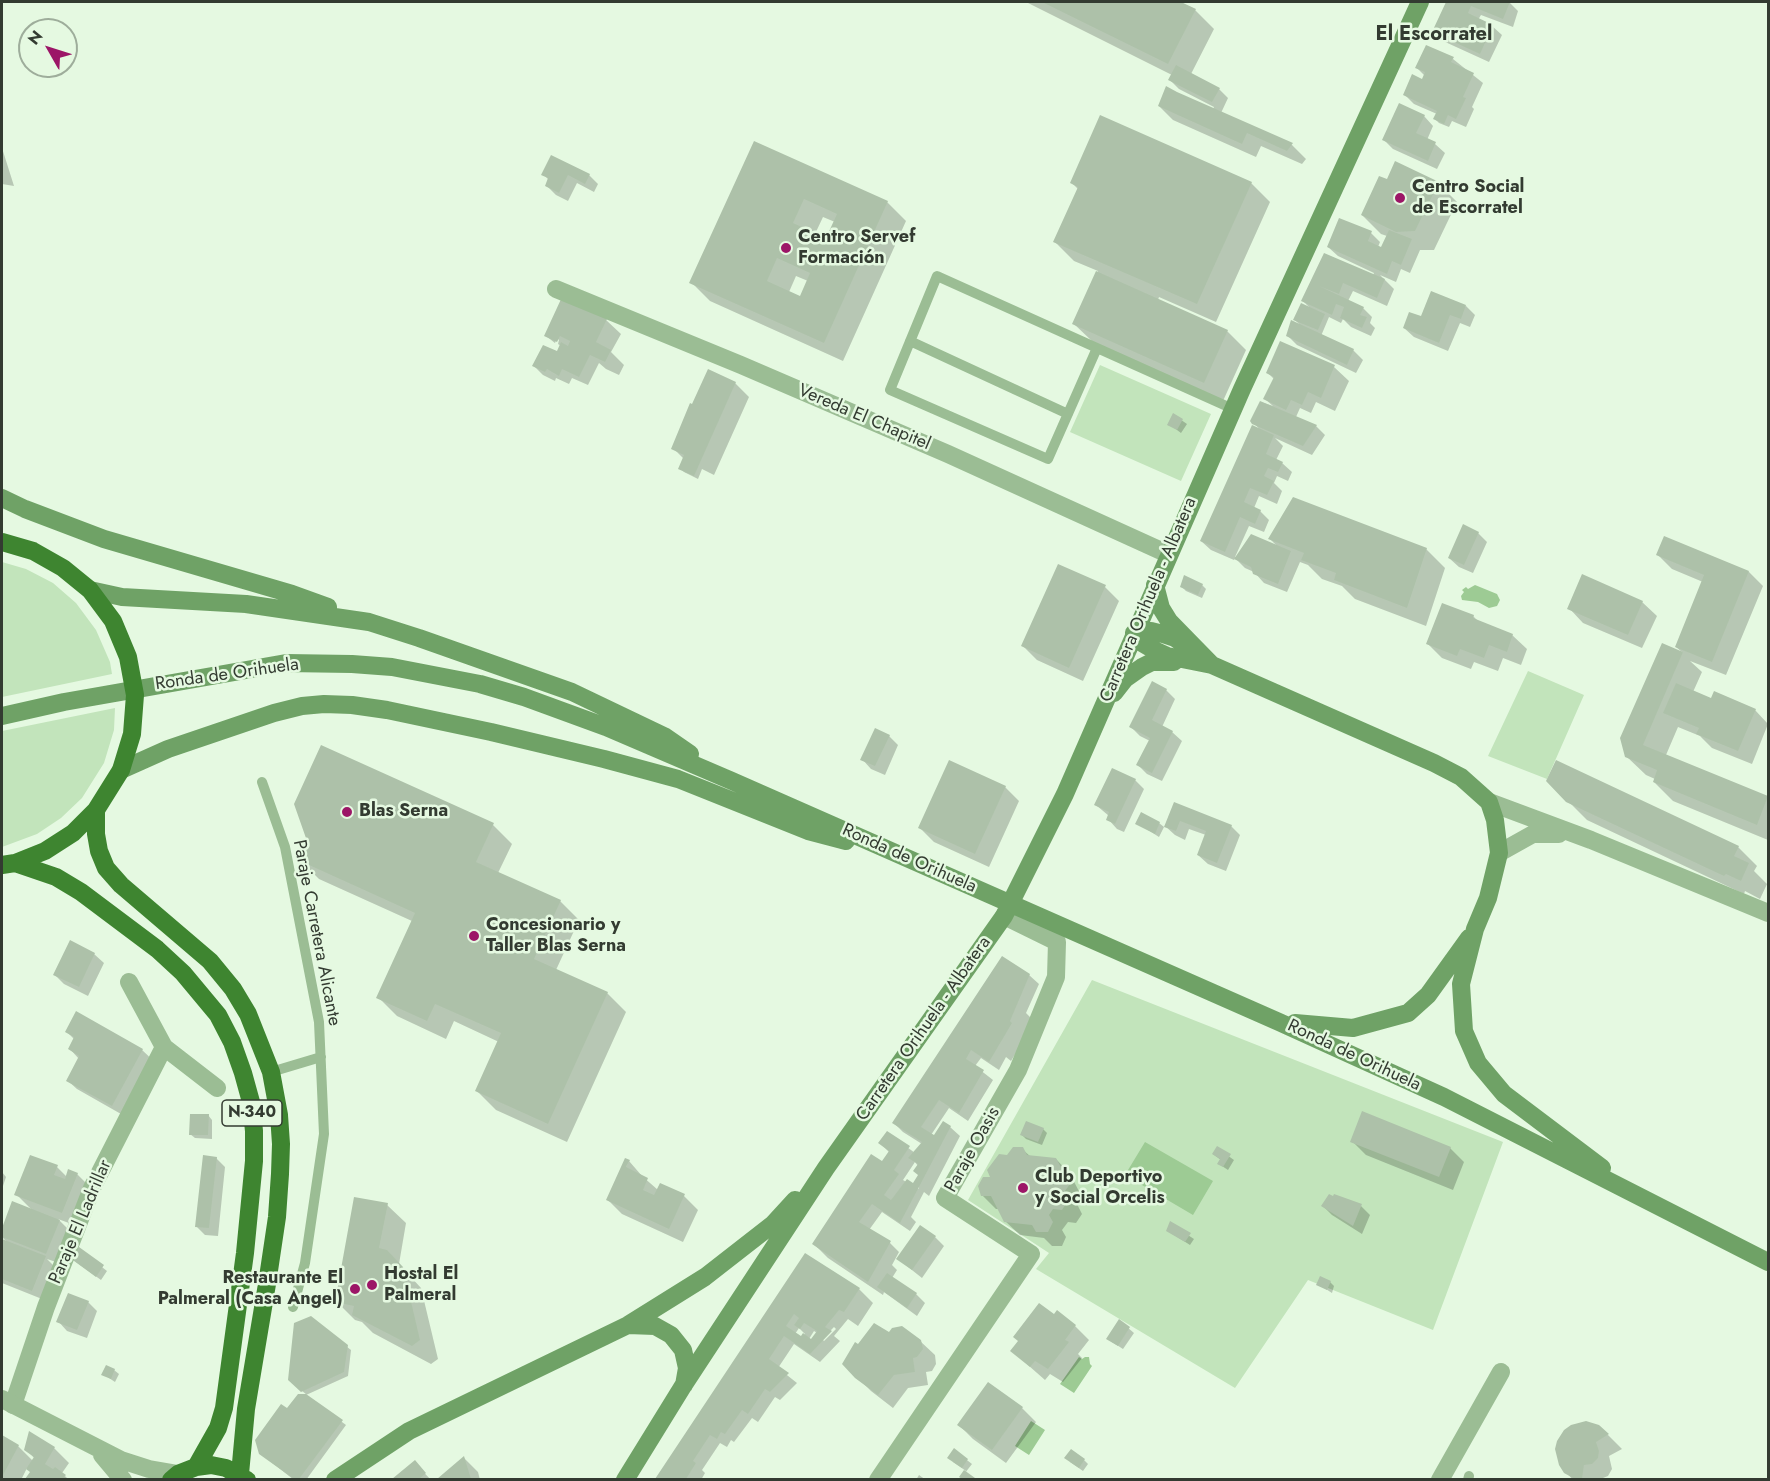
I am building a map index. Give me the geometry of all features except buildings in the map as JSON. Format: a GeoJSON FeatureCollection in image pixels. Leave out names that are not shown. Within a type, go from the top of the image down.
{"type":"FeatureCollection","features":[{"type":"Feature","properties":{"kind":"highway","name":"N-340"},"geometry":{"type":"LineString","coordinates":[[2,542],[33,551],[63,568],[90,590],[113,621],[128,657],[135,695],[132,734],[120,770],[96,810],[73,833],[45,851],[8,864]]}},
{"type":"Feature","properties":{"kind":"highway","name":"N-340"},"geometry":{"type":"LineString","coordinates":[[96,810],[96,834],[106,868],[121,885],[210,961],[248,1014],[271,1072],[279,1115],[281,1144],[277,1217],[246,1409],[243,1477],[226,1468],[211,1465],[196,1467],[175,1477]]}},
{"type":"Feature","properties":{"kind":"highway","name":"N-340"},"geometry":{"type":"LineString","coordinates":[[8,864],[56,877],[81,892],[166,957],[218,1015],[232,1042],[243,1073],[251,1102],[254,1131],[254,1161],[245,1254],[224,1408],[218,1428],[196,1467]]}},
{"type":"Feature","properties":{"kind":"main road","name":"Carretera Orihuela - Albatera"},"geometry":{"type":"LineString","coordinates":[[826,1168],[1004,916],[1055,814],[1233,409],[1420,2]]}},
{"type":"Feature","properties":{"kind":"main road"},"geometry":{"type":"LineString","coordinates":[[2,498],[104,539],[292,594],[572,692],[664,736],[732,781]]}},
{"type":"Feature","properties":{"kind":"main road"},"geometry":{"type":"LineString","coordinates":[[1155,585],[1161,608],[1169,621],[1212,665]]}},
{"type":"Feature","properties":{"kind":"main road"},"geometry":{"type":"LineString","coordinates":[[90,590],[122,597],[246,604],[369,622]]}},
{"type":"Feature","properties":{"kind":"main road"},"geometry":{"type":"LineString","coordinates":[[1134,633],[1150,632],[1175,638],[1212,665],[1461,777],[1489,802],[1495,820],[1499,853],[1488,898],[1475,929],[1461,984],[1464,1031],[1478,1063],[1504,1094],[1640,1196]]}},
{"type":"Feature","properties":{"kind":"main road"},"geometry":{"type":"LineString","coordinates":[[1102,708],[1132,672],[1152,662],[1212,665]]}},
{"type":"Feature","properties":{"kind":"main road","name":"Ronda de Orihuela"},"geometry":{"type":"LineString","coordinates":[[2,716],[64,702],[286,663],[392,667],[480,684],[565,711],[732,781],[1279,1022],[1444,1097],[1768,1262]]}},
{"type":"Feature","properties":{"kind":"main road"},"geometry":{"type":"LineString","coordinates":[[120,770],[168,749],[274,713],[302,706],[352,705],[491,732],[667,777],[731,799],[808,831],[903,856]]}},
{"type":"Feature","properties":{"kind":"main road"},"geometry":{"type":"LineString","coordinates":[[1279,1022],[1353,1028],[1408,1013],[1428,995],[1475,929]]}},
{"type":"Feature","properties":{"kind":"main road"},"geometry":{"type":"LineString","coordinates":[[335,1479],[409,1431],[628,1325],[705,1277],[773,1224],[826,1168]]}},
{"type":"Feature","properties":{"kind":"main road"},"geometry":{"type":"LineString","coordinates":[[625,1479],[826,1168]]}},
{"type":"Feature","properties":{"kind":"main road"},"geometry":{"type":"LineString","coordinates":[[628,1325],[655,1326],[671,1335],[682,1350],[685,1359],[687,1368],[683,1386]]}},
{"type":"Feature","properties":{"kind":"street","name":"Vereda El Chapitel"},"geometry":{"type":"LineString","coordinates":[[556,290],[741,365],[1168,554]]}},
{"type":"Feature","properties":{"kind":"street"},"geometry":{"type":"LineString","coordinates":[[1489,802],[1601,844],[1768,913]]}},
{"type":"Feature","properties":{"kind":"street"},"geometry":{"type":"LineString","coordinates":[[1499,853],[1533,834],[1570,833]]}},
{"type":"Feature","properties":{"kind":"street","name":"Paraje Oasis"},"geometry":{"type":"LineString","coordinates":[[878,1479],[1030,1254],[945,1198],[1018,1070],[1056,977],[1058,942],[1004,916]]}},
{"type":"Feature","properties":{"kind":"street"},"geometry":{"type":"LineString","coordinates":[[129,982],[164,1047],[217,1088]]}},
{"type":"Feature","properties":{"kind":"street","name":"Paraje El Ladrillar"},"geometry":{"type":"LineString","coordinates":[[7,1402],[92,1188],[164,1047]]}},
{"type":"Feature","properties":{"kind":"street"},"geometry":{"type":"LineString","coordinates":[[1440,1479],[1502,1372]]}},
{"type":"Feature","properties":{"kind":"street"},"geometry":{"type":"LineString","coordinates":[[7,1402],[94,1448],[121,1460],[175,1477]]}},
{"type":"Feature","properties":{"kind":"street"},"geometry":{"type":"LineString","coordinates":[[94,1448],[123,1479]]}},
{"type":"Feature","properties":{"kind":"lane"},"geometry":{"type":"LineString","coordinates":[[1097,348],[1048,459],[890,390],[937,276],[1233,409]]}},
{"type":"Feature","properties":{"kind":"lane"},"geometry":{"type":"LineString","coordinates":[[910,341],[1068,414]]}},
{"type":"Feature","properties":{"kind":"lane","name":"Paraje Carretera Alicante"},"geometry":{"type":"LineString","coordinates":[[262,782],[285,847],[319,1022],[324,1134],[305,1263],[293,1307]]}},
{"type":"Feature","properties":{"kind":"lane"},"geometry":{"type":"LineString","coordinates":[[271,1072],[321,1057]]}},
{"type":"Feature","properties":{"kind":"shaded area"},"geometry":{"type":"Polygon","coordinates":[[[1100,365],[1211,414],[1181,481],[1070,432],[1100,365]]]}},
{"type":"Feature","properties":{"kind":"shaded area"},"geometry":{"type":"Polygon","coordinates":[[[2,562],[26,569],[53,583],[76,603],[96,630],[110,662],[112,674],[2,697],[2,562]]]}},
{"type":"Feature","properties":{"kind":"shaded area"},"geometry":{"type":"Polygon","coordinates":[[[1475,585],[1497,594],[1500,600],[1497,606],[1489,608],[1478,602],[1462,600],[1461,596],[1464,592],[1462,590],[1475,585]]]}},
{"type":"Feature","properties":{"kind":"shaded area"},"geometry":{"type":"Polygon","coordinates":[[[1528,671],[1584,695],[1547,779],[1488,756],[1528,671]]]}},
{"type":"Feature","properties":{"kind":"shaded area"},"geometry":{"type":"Polygon","coordinates":[[[115,708],[114,730],[104,763],[82,798],[61,818],[37,834],[2,847],[2,731],[115,708]]]}},
{"type":"Feature","properties":{"kind":"shaded area"},"geometry":{"type":"Polygon","coordinates":[[[1092,980],[1503,1142],[1433,1330],[1308,1280],[1235,1388],[1036,1269],[1049,1253],[968,1200],[1092,980]]]}},
{"type":"Feature","properties":{"kind":"shaded area"},"geometry":{"type":"Polygon","coordinates":[[[1145,1142],[1213,1181],[1193,1215],[1125,1175],[1145,1142]]]}},
{"type":"Feature","properties":{"kind":"shaded area"},"geometry":{"type":"Polygon","coordinates":[[[1079,1357],[1082,1359],[1089,1357],[1092,1366],[1074,1393],[1060,1384],[1079,1357]]]}},
{"type":"Feature","properties":{"kind":"shaded area"},"geometry":{"type":"Polygon","coordinates":[[[1031,1421],[1045,1430],[1029,1455],[1015,1446],[1031,1421]]]}},
{"type":"Feature","properties":{"kind":"place","name":"Centro Social de Escorratel"},"geometry":{"type":"Point","coordinates":[1400,198]}},
{"type":"Feature","properties":{"kind":"place","name":"Centro Servef Formación"},"geometry":{"type":"Point","coordinates":[786,248]}},
{"type":"Feature","properties":{"kind":"place","name":"Blas Serna"},"geometry":{"type":"Point","coordinates":[347,812]}},
{"type":"Feature","properties":{"kind":"place","name":"Concesionario y Taller Blas Serna"},"geometry":{"type":"Point","coordinates":[474,936]}},
{"type":"Feature","properties":{"kind":"place","name":"Club Deportivo y Social Orcelis"},"geometry":{"type":"Point","coordinates":[1023,1188]}},
{"type":"Feature","properties":{"kind":"place","name":"Hostal El Palmeral"},"geometry":{"type":"Point","coordinates":[372,1285]}},
{"type":"Feature","properties":{"kind":"place","name":"Restaurante El Palmeral (Casa Angel)"},"geometry":{"type":"Point","coordinates":[355,1289]}},
{"type":"Feature","properties":{"kind":"district","name":"El Escorratel"},"geometry":{"type":"Point","coordinates":[1434,35]}}]}
